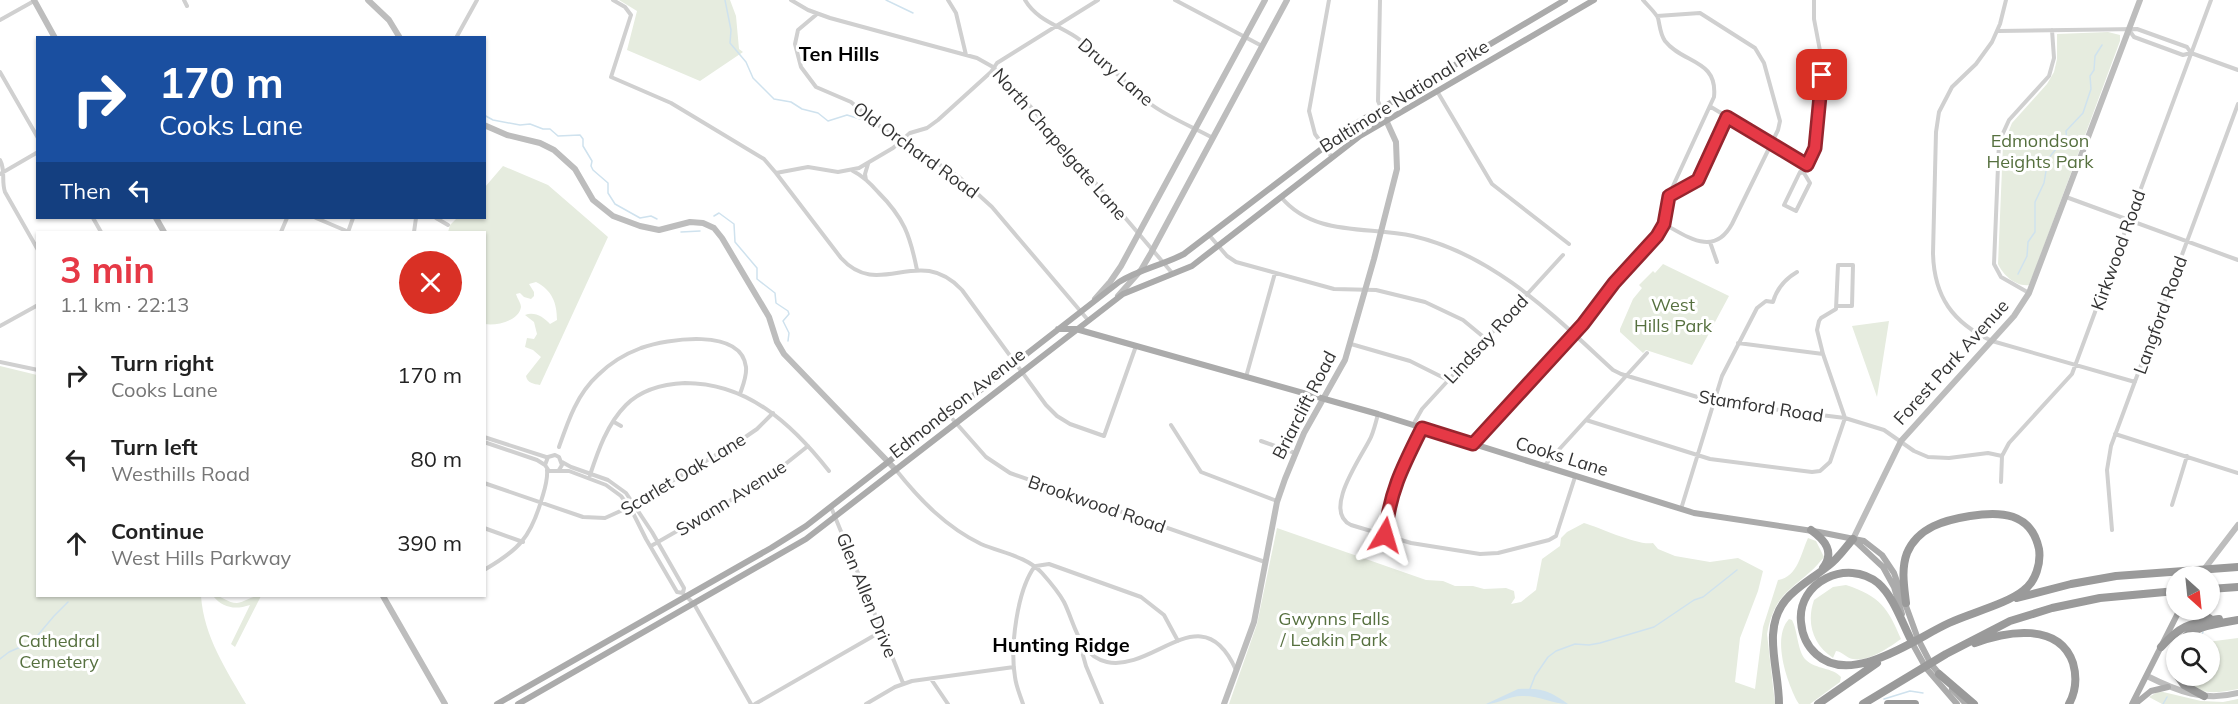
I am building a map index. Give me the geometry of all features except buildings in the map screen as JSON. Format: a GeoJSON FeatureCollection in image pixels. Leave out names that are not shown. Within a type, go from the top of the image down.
{"type":"FeatureCollection","features":[{"type":"Feature","properties":{"kind":"highway"},"geometry":{"type":"LineString","coordinates":[[1906,603],[1904,561],[1918,536],[1930,528],[1946,521],[1999,513],[2018,519],[2028,527],[2037,543],[2039,556],[2035,576],[2024,590],[1933,630],[1901,647],[1859,665],[1844,666],[1827,662],[1813,651],[1805,638],[1801,623],[1804,601],[1813,587],[1825,578],[1848,572],[1864,575],[1877,582],[1887,593],[1912,642]]}},
{"type":"Feature","properties":{"kind":"highway"},"geometry":{"type":"LineString","coordinates":[[1810,530],[1823,540],[1828,549],[1828,560],[1816,574]]}},
{"type":"Feature","properties":{"kind":"highway"},"geometry":{"type":"LineString","coordinates":[[1779,704],[1773,638],[1775,622],[1781,608],[1790,594],[1834,562],[1853,539]]}},
{"type":"Feature","properties":{"kind":"highway"},"geometry":{"type":"LineString","coordinates":[[1992,605],[2094,579],[2238,567]]}},
{"type":"Feature","properties":{"kind":"highway"},"geometry":{"type":"LineString","coordinates":[[2220,588],[2238,587]]}},
{"type":"Feature","properties":{"kind":"highway"},"geometry":{"type":"LineString","coordinates":[[1863,704],[1914,672],[2002,624],[2030,614],[2100,598],[2166,592]]}},
{"type":"Feature","properties":{"kind":"highway"},"geometry":{"type":"LineString","coordinates":[[2220,619],[2238,618]]}},
{"type":"Feature","properties":{"kind":"highway"},"geometry":{"type":"LineString","coordinates":[[2190,632],[2197,628],[2238,618]]}},
{"type":"Feature","properties":{"kind":"highway"},"geometry":{"type":"LineString","coordinates":[[2161,647],[2175,632],[2185,626],[2214,620]]}},
{"type":"Feature","properties":{"kind":"highway"},"geometry":{"type":"LineString","coordinates":[[1946,654],[1982,640],[2006,634],[2029,632],[2046,636],[2060,645],[2071,659],[2076,684],[2069,704]]}},
{"type":"Feature","properties":{"kind":"highway"},"geometry":{"type":"LineString","coordinates":[[1818,704],[1901,647]]}},
{"type":"Feature","properties":{"kind":"highway"},"geometry":{"type":"LineString","coordinates":[[1939,674],[1974,704]]}},
{"type":"Feature","properties":{"kind":"highway"},"geometry":{"type":"LineString","coordinates":[[2186,686],[2205,696]]}},
{"type":"Feature","properties":{"kind":"highway"},"geometry":{"type":"LineString","coordinates":[[1888,704],[1915,704]]}},
{"type":"Feature","properties":{"kind":"main road","name":"Baltimore National Pike"},"geometry":{"type":"LineString","coordinates":[[1089,305],[1119,282],[1141,270],[1184,254],[1323,146],[1380,108],[1565,0]]}},
{"type":"Feature","properties":{"kind":"main road","name":"Baltimore National Pike"},"geometry":{"type":"LineString","coordinates":[[1114,300],[1131,289],[1192,266],[1331,156],[1386,120],[1594,0]]}},
{"type":"Feature","properties":{"kind":"main road","name":"Edmondson Avenue"},"geometry":{"type":"LineString","coordinates":[[518,704],[796,545],[1114,300]]}},
{"type":"Feature","properties":{"kind":"main road","name":"Edmondson Avenue"},"geometry":{"type":"LineString","coordinates":[[497,704],[684,595],[781,542],[830,507],[1089,305]]}},
{"type":"Feature","properties":{"kind":"main road","name":"Cooks Lane"},"geometry":{"type":"LineString","coordinates":[[1058,329],[1077,330],[1378,414],[1681,509],[1715,517],[1810,530],[1853,539]]}},
{"type":"Feature","properties":{"kind":"main road"},"geometry":{"type":"LineString","coordinates":[[1853,539],[1864,541],[1888,563],[1900,585],[1918,639],[1931,664],[1966,704]]}},
{"type":"Feature","properties":{"kind":"main road"},"geometry":{"type":"LineString","coordinates":[[1853,539],[1877,560],[1889,576],[1912,642],[1926,668],[1957,704]]}},
{"type":"Feature","properties":{"kind":"main road"},"geometry":{"type":"LineString","coordinates":[[2133,704],[2174,620]]}},
{"type":"Feature","properties":{"kind":"main road"},"geometry":{"type":"LineString","coordinates":[[2133,704],[2151,691],[2169,687]]}},
{"type":"Feature","properties":{"kind":"street"},"geometry":{"type":"LineString","coordinates":[[0,20],[34,0],[54,36]]}},
{"type":"Feature","properties":{"kind":"street"},"geometry":{"type":"LineString","coordinates":[[184,0],[187,6]]}},
{"type":"Feature","properties":{"kind":"street"},"geometry":{"type":"LineString","coordinates":[[368,0],[389,20],[399,36]]}},
{"type":"Feature","properties":{"kind":"street"},"geometry":{"type":"LineString","coordinates":[[457,36],[477,0]]}},
{"type":"Feature","properties":{"kind":"street"},"geometry":{"type":"LineString","coordinates":[[613,0],[630,12],[630,20],[611,77],[671,103],[764,159],[841,258],[853,270],[875,276],[926,270],[943,275],[956,284],[1021,372],[1057,416],[1070,424],[1104,436],[1136,346]]}},
{"type":"Feature","properties":{"kind":"street","name":"North Chapelgate Lane"},"geometry":{"type":"LineString","coordinates":[[791,0],[817,14],[966,55],[993,67],[1013,86],[1173,274]]}},
{"type":"Feature","properties":{"kind":"street"},"geometry":{"type":"LineString","coordinates":[[948,0],[956,13],[966,55]]}},
{"type":"Feature","properties":{"kind":"street","name":"Drury Lane"},"geometry":{"type":"LineString","coordinates":[[1025,0],[1036,14],[1076,37],[1103,59],[1152,105],[1212,138]]}},
{"type":"Feature","properties":{"kind":"street"},"geometry":{"type":"LineString","coordinates":[[776,172],[808,167],[831,171],[852,171],[868,163],[910,134],[927,128],[938,120],[997,63],[1098,0]]}},
{"type":"Feature","properties":{"kind":"street"},"geometry":{"type":"LineString","coordinates":[[1175,0],[1262,47]]}},
{"type":"Feature","properties":{"kind":"street","name":"Edmondson Avenue"},"geometry":{"type":"LineString","coordinates":[[1089,305],[1115,275],[1264,0]]}},
{"type":"Feature","properties":{"kind":"street","name":"Edmondson Avenue"},"geometry":{"type":"LineString","coordinates":[[1114,300],[1141,270],[1287,0]]}},
{"type":"Feature","properties":{"kind":"street"},"geometry":{"type":"LineString","coordinates":[[1329,0],[1309,111],[1312,128],[1331,156]]}},
{"type":"Feature","properties":{"kind":"street"},"geometry":{"type":"LineString","coordinates":[[1380,0],[1378,97],[1386,120]]}},
{"type":"Feature","properties":{"kind":"street"},"geometry":{"type":"LineString","coordinates":[[1473,444],[1574,334],[1664,224],[1669,196],[1711,107],[1715,91],[1710,74],[1702,66],[1667,43],[1662,35],[1657,16],[1643,0]]}},
{"type":"Feature","properties":{"kind":"street"},"geometry":{"type":"LineString","coordinates":[[1804,173],[1815,148],[1823,69],[1814,20],[1814,0]]}},
{"type":"Feature","properties":{"kind":"street"},"geometry":{"type":"LineString","coordinates":[[2006,0],[1998,31],[1985,53],[1946,96],[1937,122],[1933,260],[1939,288],[1949,308],[1959,321],[1992,341],[2135,382]]}},
{"type":"Feature","properties":{"kind":"street","name":"Forest Park Avenue"},"geometry":{"type":"LineString","coordinates":[[1853,539],[1901,441],[2014,316],[2029,293],[2140,0]]}},
{"type":"Feature","properties":{"kind":"street","name":"Kirkwood Road"},"geometry":{"type":"LineString","coordinates":[[2002,456],[2013,437],[2064,384],[2075,365],[2211,0]]}},
{"type":"Feature","properties":{"kind":"street"},"geometry":{"type":"LineString","coordinates":[[1657,16],[1700,13],[1755,48],[1764,63],[1780,115],[1780,126],[1729,230],[1710,242],[1693,239],[1664,224]]}},
{"type":"Feature","properties":{"kind":"street","name":"Old Orchard Road"},"geometry":{"type":"LineString","coordinates":[[817,14],[802,24],[795,37],[796,52],[804,72],[816,87],[851,102],[876,124],[945,166],[983,197],[1088,320]]}},
{"type":"Feature","properties":{"kind":"street"},"geometry":{"type":"LineString","coordinates":[[1998,31],[2138,29],[2187,46],[2191,53]]}},
{"type":"Feature","properties":{"kind":"street"},"geometry":{"type":"LineString","coordinates":[[2029,293],[2001,277],[1994,264],[1997,158],[2002,135],[2009,120],[2040,87],[2051,70],[2054,58],[2052,30]]}},
{"type":"Feature","properties":{"kind":"street"},"geometry":{"type":"LineString","coordinates":[[2128,30],[2134,37],[2183,55],[2191,53],[2238,70]]}},
{"type":"Feature","properties":{"kind":"street"},"geometry":{"type":"LineString","coordinates":[[0,72],[36,135]]}},
{"type":"Feature","properties":{"kind":"street"},"geometry":{"type":"LineString","coordinates":[[1437,90],[1492,184],[1569,244]]}},
{"type":"Feature","properties":{"kind":"street","name":"Langford Road"},"geometry":{"type":"LineString","coordinates":[[2112,530],[2107,470],[2109,454],[2238,104]]}},
{"type":"Feature","properties":{"kind":"street"},"geometry":{"type":"LineString","coordinates":[[1711,107],[1807,165]]}},
{"type":"Feature","properties":{"kind":"street"},"geometry":{"type":"LineString","coordinates":[[1669,196],[1698,180],[1727,117]]}},
{"type":"Feature","properties":{"kind":"street","name":"Briarclift Road"},"geometry":{"type":"LineString","coordinates":[[1224,704],[1254,622],[1277,502],[1295,453],[1345,360],[1351,344],[1398,157],[1396,142],[1386,120]]}},
{"type":"Feature","properties":{"kind":"street"},"geometry":{"type":"LineString","coordinates":[[486,126],[507,135],[540,143],[554,150],[575,169],[592,200],[613,216],[659,230],[690,222],[703,223],[714,228],[764,308],[784,354],[888,461],[921,500],[959,531],[982,544],[1035,566],[1057,591],[1078,637],[1086,666],[1102,704]]}},
{"type":"Feature","properties":{"kind":"street"},"geometry":{"type":"LineString","coordinates":[[0,174],[36,153]]}},
{"type":"Feature","properties":{"kind":"street"},"geometry":{"type":"LineString","coordinates":[[0,160],[5,171],[3,182],[5,192],[36,246]]}},
{"type":"Feature","properties":{"kind":"street"},"geometry":{"type":"LineString","coordinates":[[866,180],[868,163]]}},
{"type":"Feature","properties":{"kind":"street"},"geometry":{"type":"LineString","coordinates":[[852,171],[866,180],[893,206],[902,219],[911,240],[917,270]]}},
{"type":"Feature","properties":{"kind":"street"},"geometry":{"type":"LineString","coordinates":[[1800,172],[1804,173],[1810,183],[1796,211],[1784,205],[1800,172]]}},
{"type":"Feature","properties":{"kind":"street","name":"Stamford Road"},"geometry":{"type":"LineString","coordinates":[[1281,196],[1300,215],[1322,224],[1346,229],[1381,230],[1422,238],[1456,249],[1478,260],[1528,294],[1613,370],[1626,376],[1714,402],[1845,418],[1884,430],[1920,454],[1935,458],[1988,453],[2002,456]]}},
{"type":"Feature","properties":{"kind":"street"},"geometry":{"type":"LineString","coordinates":[[2066,197],[2238,260]]}},
{"type":"Feature","properties":{"kind":"street"},"geometry":{"type":"LineString","coordinates":[[318,219],[346,231]]}},
{"type":"Feature","properties":{"kind":"street"},"geometry":{"type":"LineString","coordinates":[[438,219],[448,225]]}},
{"type":"Feature","properties":{"kind":"street"},"geometry":{"type":"LineString","coordinates":[[1209,235],[1231,259],[1334,289],[1365,289],[1399,295],[1439,308],[1463,320],[1486,339]]}},
{"type":"Feature","properties":{"kind":"street"},"geometry":{"type":"LineString","coordinates":[[1710,242],[1716,262]]}},
{"type":"Feature","properties":{"kind":"street","name":"Lindsay Road"},"geometry":{"type":"LineString","coordinates":[[1413,426],[1420,412],[1448,380],[1563,255]]}},
{"type":"Feature","properties":{"kind":"street"},"geometry":{"type":"LineString","coordinates":[[1586,420],[1718,460],[1812,472],[1824,468],[1832,458],[1845,418],[1823,354],[1818,330],[1819,321],[1834,311],[1837,306],[1838,265],[1853,265],[1852,306],[1837,306]]}},
{"type":"Feature","properties":{"kind":"street"},"geometry":{"type":"LineString","coordinates":[[1681,509],[1722,376],[1738,343],[1757,308],[1766,301],[1773,302],[1776,292],[1784,281],[1797,272]]}},
{"type":"Feature","properties":{"kind":"street"},"geometry":{"type":"LineString","coordinates":[[1246,378],[1275,273]]}},
{"type":"Feature","properties":{"kind":"street"},"geometry":{"type":"LineString","coordinates":[[0,326],[36,305]]}},
{"type":"Feature","properties":{"kind":"street"},"geometry":{"type":"LineString","coordinates":[[486,569],[507,556],[523,542],[531,529],[541,503],[547,481],[546,467],[550,456],[559,447],[579,398],[591,381],[618,359],[646,347],[670,342],[711,339],[729,344],[739,351],[746,363],[746,374],[740,394]]}},
{"type":"Feature","properties":{"kind":"street"},"geometry":{"type":"LineString","coordinates":[[1738,343],[1823,354]]}},
{"type":"Feature","properties":{"kind":"street"},"geometry":{"type":"LineString","coordinates":[[1351,344],[1410,361],[1448,380]]}},
{"type":"Feature","properties":{"kind":"street"},"geometry":{"type":"LineString","coordinates":[[1544,466],[1647,352]]}},
{"type":"Feature","properties":{"kind":"street"},"geometry":{"type":"LineString","coordinates":[[0,363],[36,370]]}},
{"type":"Feature","properties":{"kind":"street"},"geometry":{"type":"LineString","coordinates":[[590,476],[604,438],[625,405],[634,398],[660,386],[681,383],[702,384],[740,394],[773,413],[808,446],[829,471]]}},
{"type":"Feature","properties":{"kind":"street","name":"Scarlet Oak Lane"},"geometry":{"type":"LineString","coordinates":[[486,484],[592,519],[609,517],[750,434],[773,413]]}},
{"type":"Feature","properties":{"kind":"street","name":"Brookwood Road"},"geometry":{"type":"LineString","coordinates":[[949,414],[986,457],[1010,473],[1266,562]]}},
{"type":"Feature","properties":{"kind":"street"},"geometry":{"type":"LineString","coordinates":[[1378,414],[1371,437],[1344,488],[1342,513],[1344,519],[1351,525],[1411,543],[1486,555],[1552,538],[1558,533],[1576,476]]}},
{"type":"Feature","properties":{"kind":"street"},"geometry":{"type":"LineString","coordinates":[[614,422],[621,426]]}},
{"type":"Feature","properties":{"kind":"street"},"geometry":{"type":"LineString","coordinates":[[1171,425],[1200,472],[1277,502]]}},
{"type":"Feature","properties":{"kind":"street"},"geometry":{"type":"LineString","coordinates":[[1385,535],[1391,497],[1422,428]]}},
{"type":"Feature","properties":{"kind":"street"},"geometry":{"type":"LineString","coordinates":[[2115,434],[2238,473]]}},
{"type":"Feature","properties":{"kind":"street"},"geometry":{"type":"LineString","coordinates":[[486,438],[538,456],[550,456],[561,460],[590,476],[619,487],[658,542],[684,588],[684,595]]}},
{"type":"Feature","properties":{"kind":"street"},"geometry":{"type":"LineString","coordinates":[[1261,441],[1295,453]]}},
{"type":"Feature","properties":{"kind":"street"},"geometry":{"type":"LineString","coordinates":[[486,443],[537,460],[554,472]]}},
{"type":"Feature","properties":{"kind":"street","name":"Swann Avenue"},"geometry":{"type":"LineString","coordinates":[[651,546],[764,481],[808,446]]}},
{"type":"Feature","properties":{"kind":"street"},"geometry":{"type":"LineString","coordinates":[[559,447],[561,460],[559,470]]}},
{"type":"Feature","properties":{"kind":"street"},"geometry":{"type":"LineString","coordinates":[[2001,482],[2002,456]]}},
{"type":"Feature","properties":{"kind":"street"},"geometry":{"type":"LineString","coordinates":[[2172,506],[2187,456]]}},
{"type":"Feature","properties":{"kind":"street"},"geometry":{"type":"LineString","coordinates":[[547,481],[554,472],[559,470],[590,476]]}},
{"type":"Feature","properties":{"kind":"street"},"geometry":{"type":"LineString","coordinates":[[632,505],[651,546],[678,592],[694,604],[753,704],[882,631]]}},
{"type":"Feature","properties":{"kind":"street","name":"Glen Allen Drive"},"geometry":{"type":"LineString","coordinates":[[830,507],[903,683]]}},
{"type":"Feature","properties":{"kind":"street"},"geometry":{"type":"LineString","coordinates":[[2207,566],[2238,525]]}},
{"type":"Feature","properties":{"kind":"street"},"geometry":{"type":"LineString","coordinates":[[486,529],[523,542]]}},
{"type":"Feature","properties":{"kind":"street"},"geometry":{"type":"LineString","coordinates":[[1023,704],[1017,687],[1014,667],[1015,637],[1020,605],[1029,574],[1035,566],[1049,564],[1141,597],[1164,615],[1178,641]]}},
{"type":"Feature","properties":{"kind":"street"},"geometry":{"type":"LineString","coordinates":[[384,597],[446,704]]}},
{"type":"Feature","properties":{"kind":"street"},"geometry":{"type":"LineString","coordinates":[[1078,637],[1089,653],[1110,663],[1131,660],[1178,641],[1199,636],[1214,640],[1226,650],[1237,671]]}},
{"type":"Feature","properties":{"kind":"street"},"geometry":{"type":"LineString","coordinates":[[866,704],[903,683],[1014,667]]}},
{"type":"Feature","properties":{"kind":"street"},"geometry":{"type":"LineString","coordinates":[[2147,676],[2169,687],[2205,696],[2238,693]]}},
{"type":"Feature","properties":{"kind":"street"},"geometry":{"type":"LineString","coordinates":[[931,679],[948,704]]}},
{"type":"Feature","properties":{"kind":"green space"},"geometry":{"type":"Polygon","coordinates":[[[619,0],[730,0],[736,16],[739,49],[743,52],[700,81],[627,50],[637,11],[619,0]]]}},
{"type":"Feature","properties":{"kind":"green space","name":"Edmondson Heights Park"},"geometry":{"type":"Polygon","coordinates":[[[2108,32],[2120,35],[2120,41],[2029,285],[2019,284],[2007,276],[1998,264],[2003,145],[2012,123],[2047,84],[2054,72],[2057,59],[2057,34],[2108,32]]]}},
{"type":"Feature","properties":{"kind":"green space"},"geometry":{"type":"Polygon","coordinates":[[[503,166],[548,185],[608,237],[540,385],[529,382],[526,376],[541,357],[525,347],[527,338],[534,339],[537,334],[534,322],[525,315],[539,315],[550,324],[557,320],[556,308],[550,293],[536,282],[529,284],[534,296],[531,299],[520,293],[516,294],[521,307],[516,316],[501,323],[486,324],[486,231],[448,231],[450,225],[456,219],[486,219],[486,186],[503,166]]]}},
{"type":"Feature","properties":{"kind":"green space","name":"West Hills Park"},"geometry":{"type":"Polygon","coordinates":[[[1663,264],[1729,296],[1692,365],[1646,350],[1643,353],[1620,332],[1633,299],[1642,288],[1639,285],[1663,264]]]}},
{"type":"Feature","properties":{"kind":"green space"},"geometry":{"type":"Polygon","coordinates":[[[1889,321],[1877,397],[1852,326],[1889,321]]]}},
{"type":"Feature","properties":{"kind":"green space","name":"Cathedral Cemetery"},"geometry":{"type":"Polygon","coordinates":[[[0,366],[36,375],[36,597],[201,597],[211,639],[246,704],[0,704],[0,366]]]}},
{"type":"Feature","properties":{"kind":"green space","name":"Gwynns Falls / Leakin Park"},"geometry":{"type":"Polygon","coordinates":[[[1584,523],[1638,542],[1653,543],[1658,549],[1675,556],[1710,562],[1738,558],[1763,571],[1740,638],[1735,682],[1755,689],[1763,627],[1778,580],[1785,578],[1794,569],[1808,538],[1816,541],[1824,557],[1782,597],[1771,618],[1767,634],[1775,704],[1229,704],[1257,624],[1277,528],[1426,580],[1484,589],[1506,588],[1514,591],[1515,598],[1511,604],[1521,602],[1536,590],[1542,559],[1560,546],[1561,538],[1567,532],[1584,523]]]}},
{"type":"Feature","properties":{"kind":"green space"},"geometry":{"type":"Polygon","coordinates":[[[1846,585],[1858,589],[1881,604],[1892,619],[1901,639],[1878,654],[1865,658],[1851,658],[1836,651],[1833,658],[1826,653],[1816,640],[1811,625],[1814,600],[1833,587],[1846,585]]]}},
{"type":"Feature","properties":{"kind":"green space"},"geometry":{"type":"Polygon","coordinates":[[[214,597],[237,603],[260,597],[235,647],[231,644],[250,605],[230,607],[214,597]]]}},
{"type":"Feature","properties":{"kind":"green space"},"geometry":{"type":"Polygon","coordinates":[[[1789,619],[1792,620],[1801,652],[1806,660],[1841,677],[1840,682],[1810,704],[1799,704],[1782,659],[1782,636],[1789,619]]]}},
{"type":"Feature","properties":{"kind":"green space"},"geometry":{"type":"Polygon","coordinates":[[[2238,638],[2238,689],[2206,692],[2193,687],[2220,686],[2220,640],[2238,638]]]}},
{"type":"Feature","properties":{"kind":"green space"},"geometry":{"type":"Polygon","coordinates":[[[2159,691],[2201,701],[2223,702],[2238,699],[2238,704],[2162,704],[2149,697],[2159,691]]]}},
{"type":"Feature","properties":{"kind":"water"},"geometry":{"type":"Polygon","coordinates":[[[1518,689],[1544,691],[1568,704],[1524,696],[1486,704],[1518,689]]]}},
{"type":"Feature","properties":{"kind":"waterway"},"geometry":{"type":"LineString","coordinates":[[725,0],[731,30],[730,43],[746,62],[753,78],[774,99],[791,102],[802,109],[818,113],[828,121],[847,115],[860,119]]}},
{"type":"Feature","properties":{"kind":"waterway"},"geometry":{"type":"LineString","coordinates":[[886,0],[913,13]]}},
{"type":"Feature","properties":{"kind":"waterway"},"geometry":{"type":"LineString","coordinates":[[2018,274],[2027,256],[2028,242],[2035,232],[2035,202],[2044,183],[2048,159],[2056,149],[2064,146],[2067,142],[2066,131],[2083,113],[2091,89],[2090,76],[2094,70],[2095,56],[2102,45]]}},
{"type":"Feature","properties":{"kind":"waterway"},"geometry":{"type":"LineString","coordinates":[[486,116],[493,120],[520,125],[530,124],[550,129],[558,136],[580,135],[583,139],[583,146],[592,161],[593,170],[608,183],[608,193],[615,204],[640,218],[651,216],[657,219]]}},
{"type":"Feature","properties":{"kind":"waterway"},"geometry":{"type":"LineString","coordinates":[[714,216],[719,213],[734,224],[735,242],[757,268],[757,279],[775,293],[776,303],[788,311],[789,314],[783,321],[789,333],[788,341]]}},
{"type":"Feature","properties":{"kind":"waterway"},"geometry":{"type":"LineString","coordinates":[[681,232],[700,231]]}},
{"type":"Feature","properties":{"kind":"waterway"},"geometry":{"type":"LineString","coordinates":[[1530,689],[1535,676],[1548,657],[1556,651],[1575,644],[1600,643],[1654,627],[1694,600],[1703,597],[1737,570]]}},
{"type":"Feature","properties":{"kind":"waterway"},"geometry":{"type":"LineString","coordinates":[[0,659],[9,652],[32,642],[68,602]]}},
{"type":"Feature","properties":{"kind":"waterway"},"geometry":{"type":"LineString","coordinates":[[1884,699],[1910,691],[1923,693]]}},
{"type":"Feature","properties":{"kind":"waterway"},"geometry":{"type":"LineString","coordinates":[[2163,704],[2167,697]]}},
{"type":"Feature","properties":{"kind":"district","name":"Ten Hills"},"geometry":{"type":"Point","coordinates":[839,53]}},
{"type":"Feature","properties":{"kind":"district","name":"Hunting Ridge"},"geometry":{"type":"Point","coordinates":[1061,644]}},
{"type":"Feature","properties":{"kind":"route"},"geometry":{"type":"LineString","coordinates":[[1385,535],[1391,497],[1422,428],[1473,444],[1583,324],[1614,283],[1657,236],[1664,224],[1669,196],[1698,180],[1727,117],[1790,157],[1807,165],[1815,148],[1822,75]]}}]}
